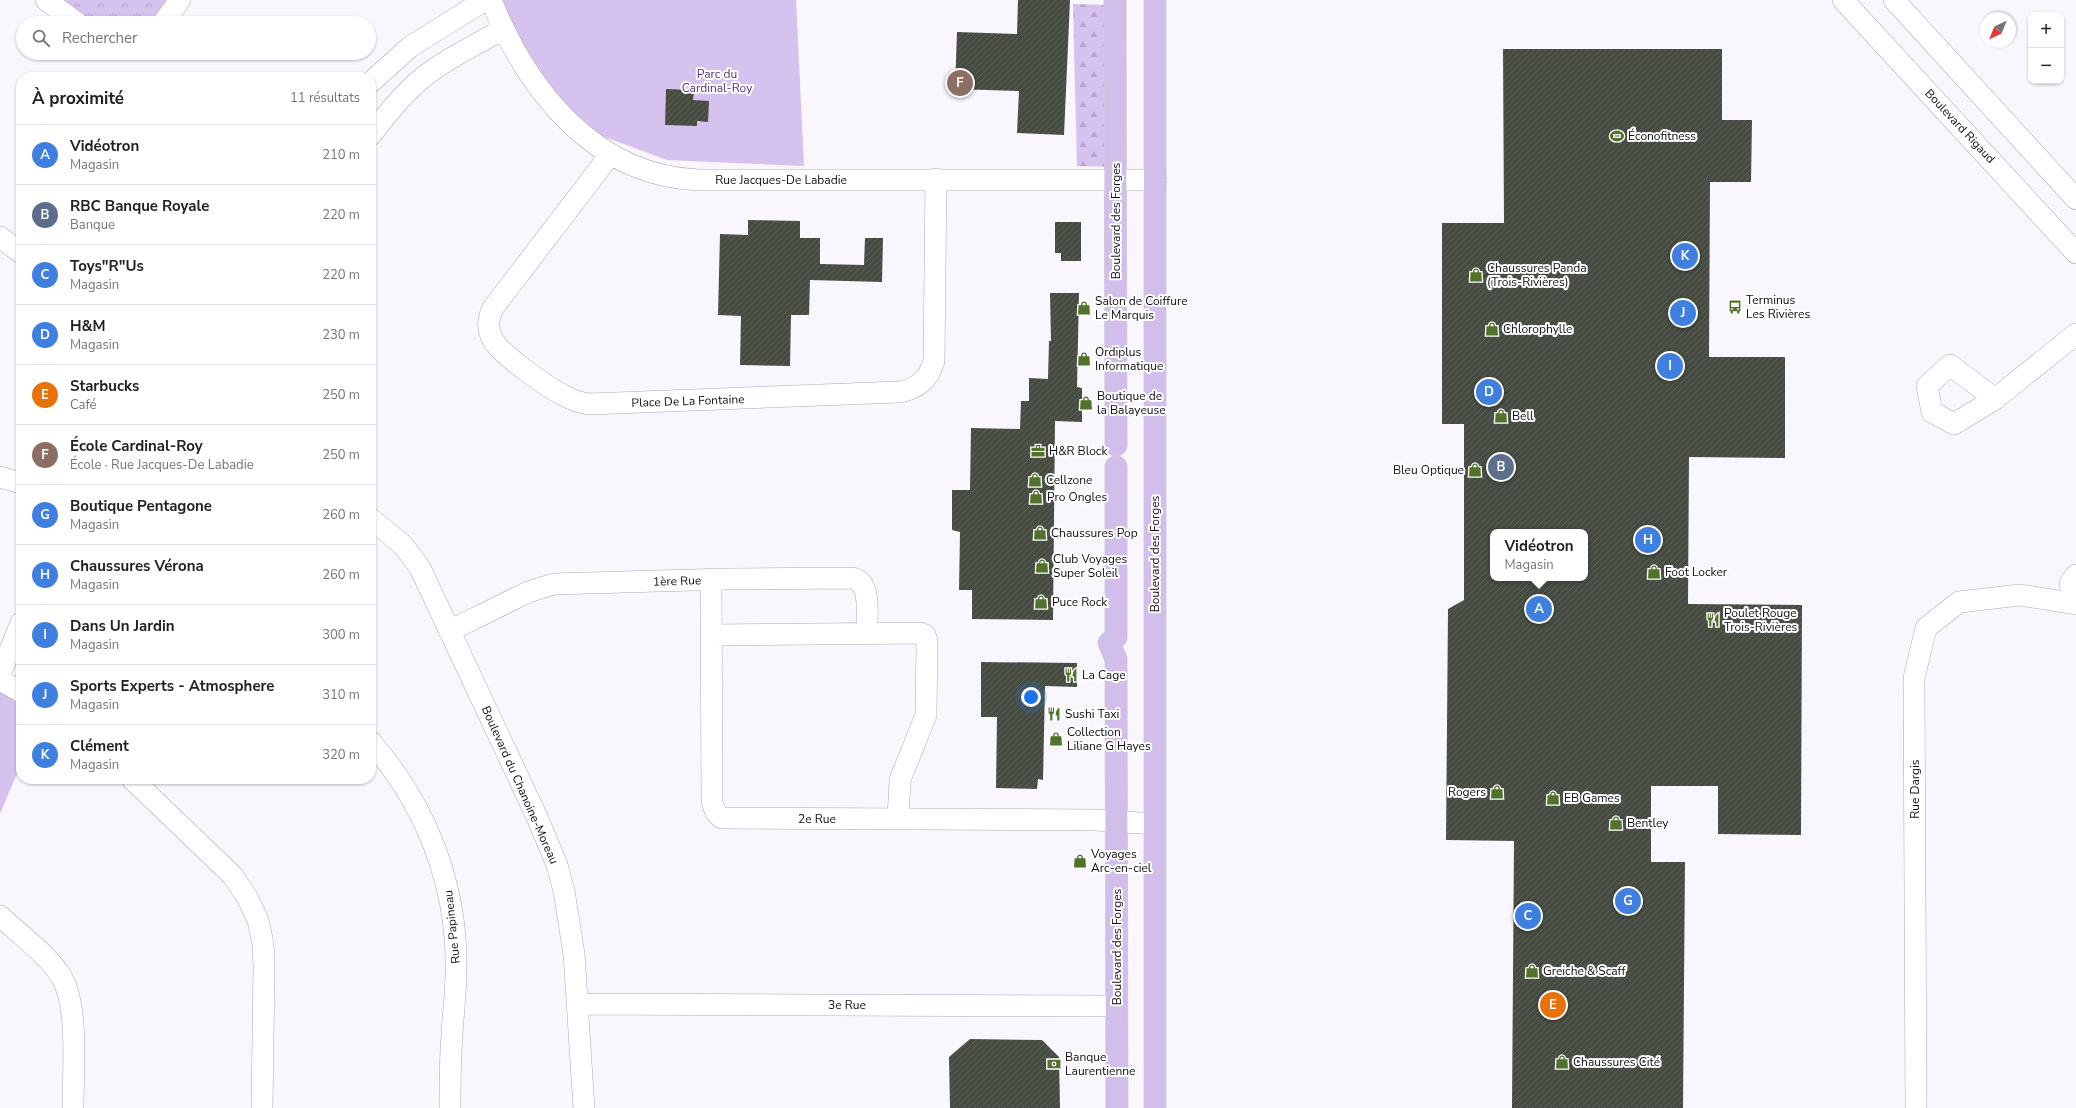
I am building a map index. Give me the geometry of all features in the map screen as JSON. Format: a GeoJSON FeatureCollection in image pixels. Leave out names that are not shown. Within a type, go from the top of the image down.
{"type":"FeatureCollection","features":[{"type":"Feature","properties":{"kind":"main road","name":"Boulevard des Forges"},"geometry":{"type":"LineString","coordinates":[[1115,0],[1116,445]]}},
{"type":"Feature","properties":{"kind":"main road","name":"Boulevard des Forges"},"geometry":{"type":"LineString","coordinates":[[1155,1108],[1156,0]]}},
{"type":"Feature","properties":{"kind":"main road","name":"Boulevard des Forges"},"geometry":{"type":"LineString","coordinates":[[1116,467],[1116,637],[1109,643],[1116,659],[1117,1108]]}},
{"type":"Feature","properties":{"kind":"street"},"geometry":{"type":"LineString","coordinates":[[46,0],[67,16]]}},
{"type":"Feature","properties":{"kind":"street"},"geometry":{"type":"LineString","coordinates":[[168,16],[180,0]]}},
{"type":"Feature","properties":{"kind":"street"},"geometry":{"type":"LineString","coordinates":[[376,78],[410,47],[485,0]]}},
{"type":"Feature","properties":{"kind":"street","name":"Rue Jacques-De Labadie"},"geometry":{"type":"LineString","coordinates":[[491,0],[503,28],[527,69],[560,114],[581,134],[610,154],[645,170],[688,180],[1156,180]]}},
{"type":"Feature","properties":{"kind":"street","name":"Boulevard Rigaud"},"geometry":{"type":"LineString","coordinates":[[1843,0],[2076,253]]}},
{"type":"Feature","properties":{"kind":"street"},"geometry":{"type":"LineString","coordinates":[[1894,0],[2076,199]]}},
{"type":"Feature","properties":{"kind":"street"},"geometry":{"type":"LineString","coordinates":[[376,128],[398,101],[420,80],[433,70],[503,28]]}},
{"type":"Feature","properties":{"kind":"street","name":"Place De La Fontaine"},"geometry":{"type":"LineString","coordinates":[[610,154],[493,308],[488,324],[492,338],[506,355],[560,394],[579,402],[590,404],[899,392],[916,388],[928,376],[934,361],[936,179]]}},
{"type":"Feature","properties":{"kind":"street"},"geometry":{"type":"LineString","coordinates":[[0,237],[16,249]]}},
{"type":"Feature","properties":{"kind":"street"},"geometry":{"type":"LineString","coordinates":[[1995,399],[2076,334]]}},
{"type":"Feature","properties":{"kind":"street","name":"Boulevard des Forges"},"geometry":{"type":"LineString","coordinates":[[1116,445],[1116,467]]}},
{"type":"Feature","properties":{"kind":"street"},"geometry":{"type":"LineString","coordinates":[[0,477],[16,482]]}},
{"type":"Feature","properties":{"kind":"street","name":"Boulevard du Chanoine-Moreau"},"geometry":{"type":"LineString","coordinates":[[376,523],[395,537],[410,552],[420,568],[537,816],[557,865],[567,908],[578,1004],[584,1108]]}},
{"type":"Feature","properties":{"kind":"street","name":"Rue Dargis"},"geometry":{"type":"LineString","coordinates":[[1916,1108],[1914,678],[1926,628],[1958,602],[2020,595],[2075,604],[2070,583],[2076,575]]}},
{"type":"Feature","properties":{"kind":"street","name":"1ère Rue"},"geometry":{"type":"LineString","coordinates":[[449,631],[528,592],[554,584],[855,578],[863,583],[865,588],[867,633]]}},
{"type":"Feature","properties":{"kind":"street","name":"2e Rue"},"geometry":{"type":"LineString","coordinates":[[711,580],[712,802],[716,813],[726,819],[1096,820],[1155,824]]}},
{"type":"Feature","properties":{"kind":"street"},"geometry":{"type":"LineString","coordinates":[[711,635],[867,633],[920,633],[925,635],[927,639],[926,715],[900,780],[898,819]]}},
{"type":"Feature","properties":{"kind":"street"},"geometry":{"type":"LineString","coordinates":[[0,674],[16,635]]}},
{"type":"Feature","properties":{"kind":"street"},"geometry":{"type":"LineString","coordinates":[[0,680],[16,689]]}},
{"type":"Feature","properties":{"kind":"street","name":"Rue Papineau"},"geometry":{"type":"LineString","coordinates":[[376,748],[415,803],[433,840],[447,884],[452,914],[456,972],[451,1056],[450,1108]]}},
{"type":"Feature","properties":{"kind":"street"},"geometry":{"type":"LineString","coordinates":[[137,784],[233,876],[245,893],[258,920],[264,961],[262,1108]]}},
{"type":"Feature","properties":{"kind":"street"},"geometry":{"type":"LineString","coordinates":[[0,916],[54,967],[68,991],[72,1014],[73,1108]]}},
{"type":"Feature","properties":{"kind":"street","name":"3e Rue"},"geometry":{"type":"LineString","coordinates":[[578,1004],[1117,1006]]}},
{"type":"Feature","properties":{"kind":"green space"},"geometry":{"type":"Polygon","coordinates":[[[62,0],[170,0],[157,16],[78,16],[62,0]]]}},
{"type":"Feature","properties":{"kind":"green space","name":"Parc du Cardinal-Roy"},"geometry":{"type":"Polygon","coordinates":[[[492,0],[796,0],[804,166],[667,160],[602,136],[556,98],[492,0]]]}},
{"type":"Feature","properties":{"kind":"green space"},"geometry":{"type":"Polygon","coordinates":[[[1073,4],[1115,5],[1116,167],[1077,166],[1073,4]]]}},
{"type":"Feature","properties":{"kind":"green space"},"geometry":{"type":"Polygon","coordinates":[[[0,690],[16,698],[16,776],[0,814],[0,690]]]}},
{"type":"Feature","properties":{"kind":"building"},"geometry":{"type":"Polygon","coordinates":[[[1018,0],[1070,0],[1064,135],[1017,133],[1019,91],[955,89],[957,32],[1017,34],[1018,0]]]}},
{"type":"Feature","properties":{"kind":"building"},"geometry":{"type":"Polygon","coordinates":[[[1503,49],[1722,49],[1722,120],[1752,120],[1751,182],[1710,182],[1709,357],[1785,357],[1785,458],[1689,457],[1688,604],[1802,605],[1801,835],[1718,834],[1718,786],[1651,786],[1651,862],[1685,862],[1683,1108],[1512,1108],[1514,841],[1446,840],[1448,609],[1464,600],[1464,424],[1442,424],[1442,223],[1504,223],[1503,49]]]}},
{"type":"Feature","properties":{"kind":"building"},"geometry":{"type":"Polygon","coordinates":[[[666,89],[694,90],[693,100],[709,101],[708,122],[697,121],[697,126],[665,125],[666,89]]]}},
{"type":"Feature","properties":{"kind":"building"},"geometry":{"type":"Polygon","coordinates":[[[748,220],[800,221],[800,238],[820,238],[820,264],[864,265],[865,238],[883,238],[882,282],[810,280],[809,315],[791,315],[790,366],[740,365],[741,316],[718,315],[720,234],[748,235],[748,220]]]}},
{"type":"Feature","properties":{"kind":"building"},"geometry":{"type":"Polygon","coordinates":[[[1055,222],[1081,222],[1081,261],[1061,261],[1061,253],[1055,253],[1055,222]]]}},
{"type":"Feature","properties":{"kind":"building"},"geometry":{"type":"Polygon","coordinates":[[[1050,293],[1079,293],[1077,387],[1082,388],[1082,422],[1055,421],[1053,620],[972,619],[972,590],[959,590],[960,532],[952,530],[952,490],[970,490],[971,428],[1020,429],[1021,401],[1029,401],[1029,378],[1048,379],[1049,341],[1051,341],[1050,293]]]}},
{"type":"Feature","properties":{"kind":"building"},"geometry":{"type":"Polygon","coordinates":[[[981,662],[1077,663],[1077,687],[1045,686],[1043,780],[1038,779],[1037,789],[996,788],[997,717],[981,717],[981,662]]]}},
{"type":"Feature","properties":{"kind":"building"},"geometry":{"type":"Polygon","coordinates":[[[970,1039],[1042,1040],[1059,1057],[1060,1108],[950,1108],[949,1057],[970,1039]]]}},
{"type":"Feature","properties":{"kind":"place","name":"École Cardinal-Roy"},"geometry":{"type":"Point","coordinates":[960,83]}},
{"type":"Feature","properties":{"kind":"place","name":"Éconofitness"},"geometry":{"type":"Point","coordinates":[1617,136]}},
{"type":"Feature","properties":{"kind":"place","name":"Clément"},"geometry":{"type":"Point","coordinates":[1685,256]}},
{"type":"Feature","properties":{"kind":"place","name":"Chaussures Panda (Trois-Rivières)"},"geometry":{"type":"Point","coordinates":[1476,275]}},
{"type":"Feature","properties":{"kind":"place","name":"Terminus Les Rivières"},"geometry":{"type":"Point","coordinates":[1735,307]}},
{"type":"Feature","properties":{"kind":"place","name":"Salon de Coiffure Le Marquis"},"geometry":{"type":"Point","coordinates":[1084,308]}},
{"type":"Feature","properties":{"kind":"place","name":"Sports Experts - Atmosphere"},"geometry":{"type":"Point","coordinates":[1683,313]}},
{"type":"Feature","properties":{"kind":"place","name":"Chlorophylle"},"geometry":{"type":"Point","coordinates":[1492,329]}},
{"type":"Feature","properties":{"kind":"place","name":"Ordiplus Informatique"},"geometry":{"type":"Point","coordinates":[1084,359]}},
{"type":"Feature","properties":{"kind":"place","name":"Dans Un Jardin"},"geometry":{"type":"Point","coordinates":[1670,366]}},
{"type":"Feature","properties":{"kind":"place","name":"H&M"},"geometry":{"type":"Point","coordinates":[1489,392]}},
{"type":"Feature","properties":{"kind":"place","name":"Boutique de la Balayeuse"},"geometry":{"type":"Point","coordinates":[1086,403]}},
{"type":"Feature","properties":{"kind":"place","name":"Bell"},"geometry":{"type":"Point","coordinates":[1501,416]}},
{"type":"Feature","properties":{"kind":"place","name":"H&R Block"},"geometry":{"type":"Point","coordinates":[1038,451]}},
{"type":"Feature","properties":{"kind":"place","name":"RBC Banque Royale"},"geometry":{"type":"Point","coordinates":[1501,467]}},
{"type":"Feature","properties":{"kind":"place","name":"Bleu Optique"},"geometry":{"type":"Point","coordinates":[1475,470]}},
{"type":"Feature","properties":{"kind":"place","name":"Cellzone"},"geometry":{"type":"Point","coordinates":[1035,480]}},
{"type":"Feature","properties":{"kind":"place","name":"Pro Ongles"},"geometry":{"type":"Point","coordinates":[1036,497]}},
{"type":"Feature","properties":{"kind":"place","name":"Chaussures Pop"},"geometry":{"type":"Point","coordinates":[1040,533]}},
{"type":"Feature","properties":{"kind":"place","name":"Chaussures Vérona"},"geometry":{"type":"Point","coordinates":[1648,540]}},
{"type":"Feature","properties":{"kind":"place","name":"Club Voyages Super Soleil"},"geometry":{"type":"Point","coordinates":[1042,566]}},
{"type":"Feature","properties":{"kind":"place","name":"Foot Locker"},"geometry":{"type":"Point","coordinates":[1654,572]}},
{"type":"Feature","properties":{"kind":"place","name":"Puce Rock"},"geometry":{"type":"Point","coordinates":[1041,602]}},
{"type":"Feature","properties":{"kind":"place","name":"Vidéotron"},"geometry":{"type":"Point","coordinates":[1539,609]}},
{"type":"Feature","properties":{"kind":"place","name":"Poulet Rouge Trois-Rivières"},"geometry":{"type":"Point","coordinates":[1713,620]}},
{"type":"Feature","properties":{"kind":"place","name":"La Cage"},"geometry":{"type":"Point","coordinates":[1071,675]}},
{"type":"Feature","properties":{"kind":"place","name":"Sushi Taxi"},"geometry":{"type":"Point","coordinates":[1054,714]}},
{"type":"Feature","properties":{"kind":"place","name":"Collection Liliane G Hayes"},"geometry":{"type":"Point","coordinates":[1056,739]}},
{"type":"Feature","properties":{"kind":"place","name":"Rogers"},"geometry":{"type":"Point","coordinates":[1497,792]}},
{"type":"Feature","properties":{"kind":"place","name":"EB Games"},"geometry":{"type":"Point","coordinates":[1553,798]}},
{"type":"Feature","properties":{"kind":"place","name":"Bentley"},"geometry":{"type":"Point","coordinates":[1616,823]}},
{"type":"Feature","properties":{"kind":"place","name":"Voyages Arc-en-ciel"},"geometry":{"type":"Point","coordinates":[1080,861]}},
{"type":"Feature","properties":{"kind":"place","name":"Boutique Pentagone"},"geometry":{"type":"Point","coordinates":[1628,901]}},
{"type":"Feature","properties":{"kind":"place","name":"Toys\"R\"Us"},"geometry":{"type":"Point","coordinates":[1528,916]}},
{"type":"Feature","properties":{"kind":"place","name":"Greiche & Scaff"},"geometry":{"type":"Point","coordinates":[1532,971]}},
{"type":"Feature","properties":{"kind":"place","name":"Starbucks"},"geometry":{"type":"Point","coordinates":[1553,1005]}},
{"type":"Feature","properties":{"kind":"place","name":"Chaussures Cité"},"geometry":{"type":"Point","coordinates":[1562,1062]}},
{"type":"Feature","properties":{"kind":"place","name":"Banque Laurentienne"},"geometry":{"type":"Point","coordinates":[1054,1064]}}]}
